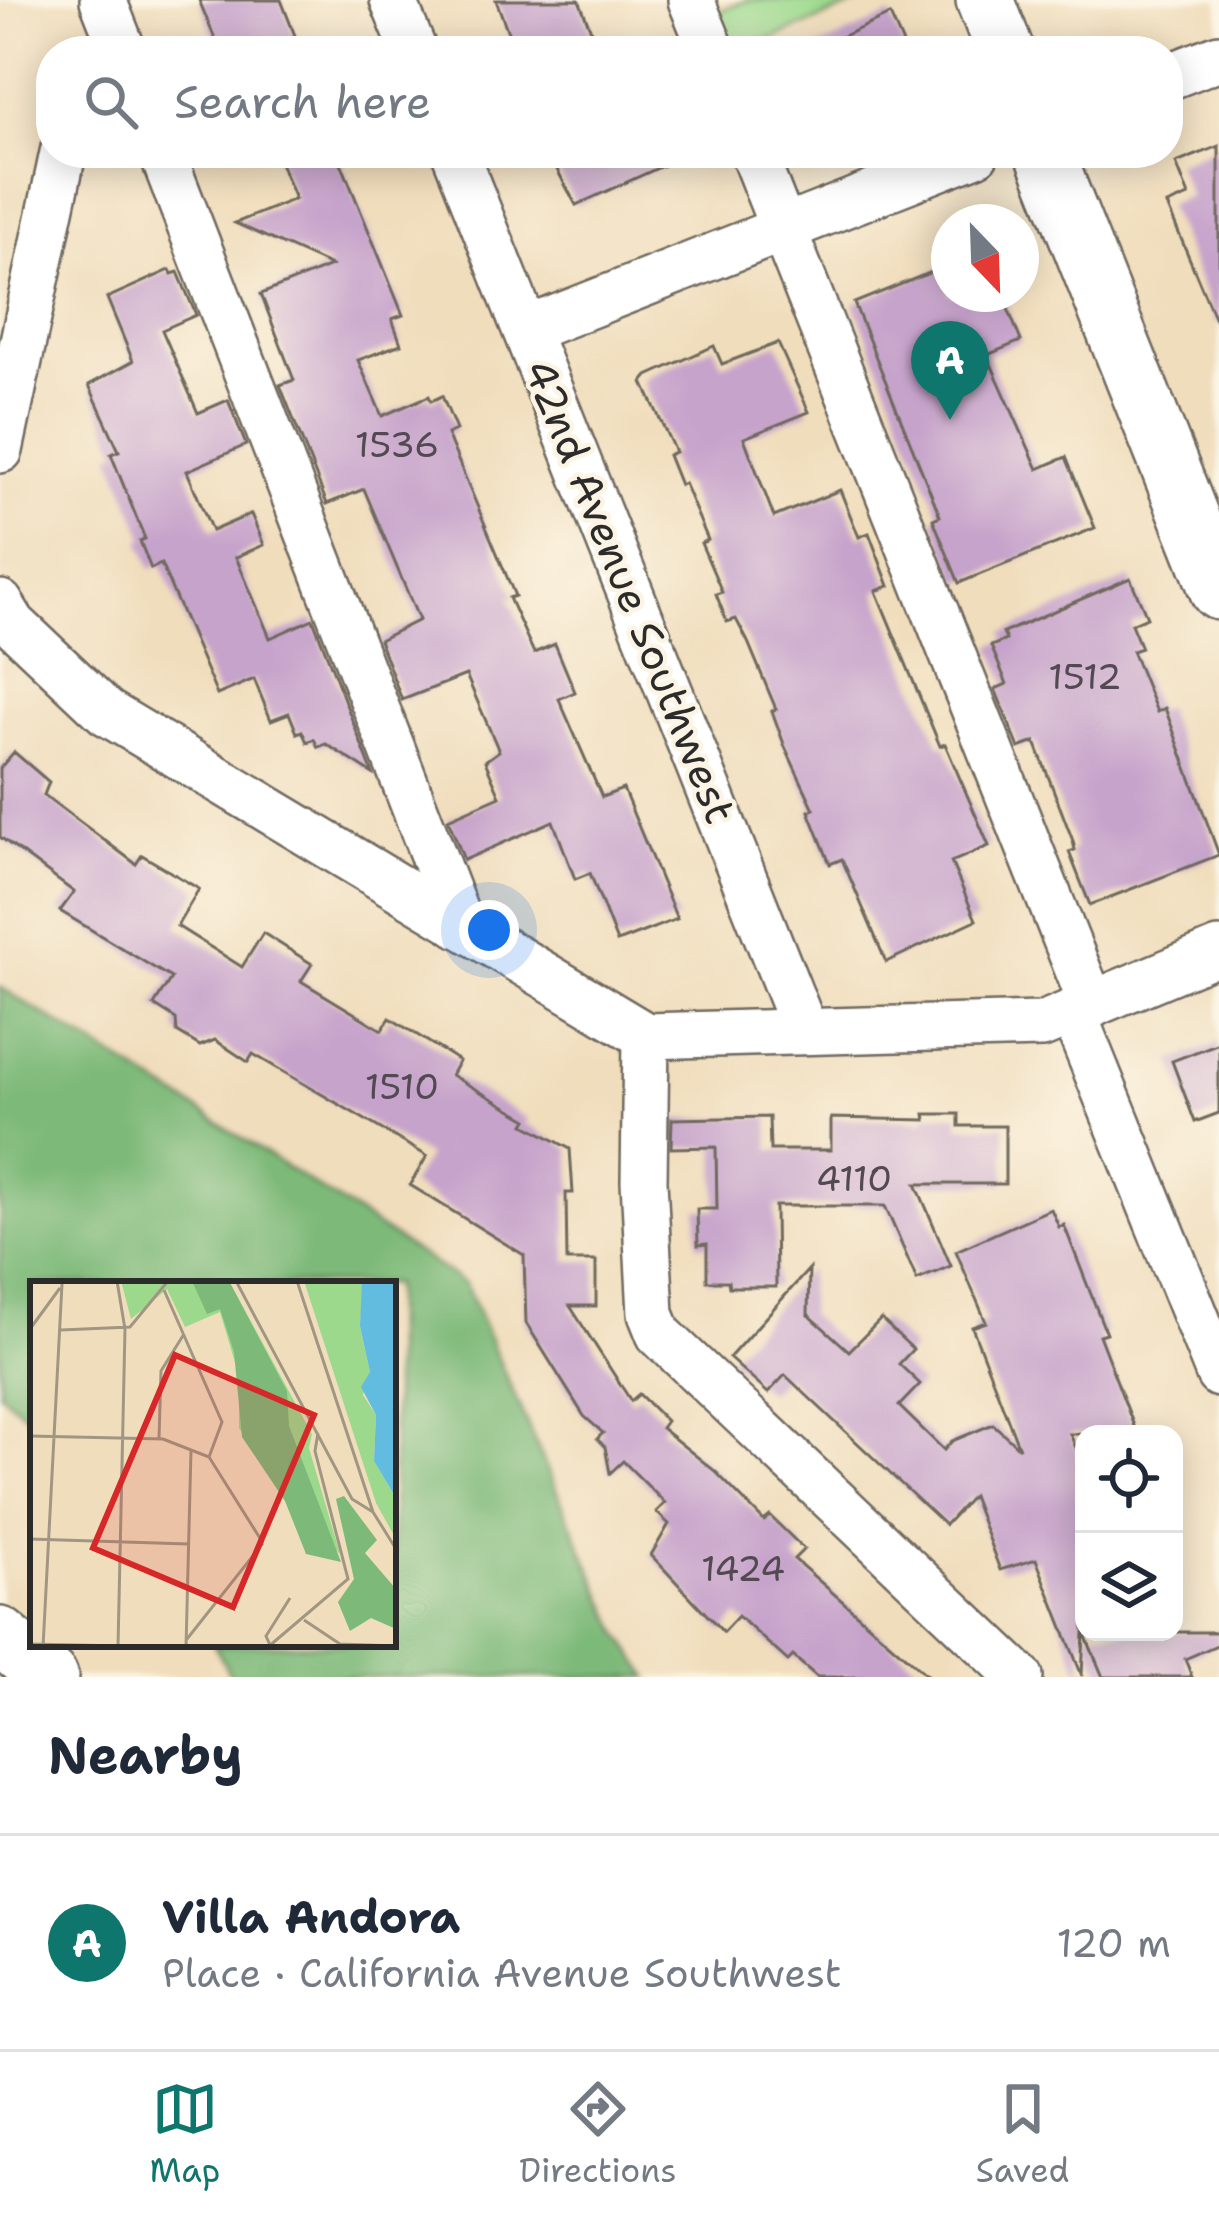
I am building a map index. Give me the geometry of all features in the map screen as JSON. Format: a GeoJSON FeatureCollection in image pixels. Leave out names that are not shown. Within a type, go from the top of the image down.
{"type":"FeatureCollection","features":[{"type":"Feature","properties":{"kind":"main road"},"geometry":{"type":"LineString","coordinates":[[985,0],[999,36]]}},
{"type":"Feature","properties":{"kind":"main road"},"geometry":{"type":"LineString","coordinates":[[1051,168],[1219,591]]}},
{"type":"Feature","properties":{"kind":"main road"},"geometry":{"type":"LineString","coordinates":[[0,1636],[49,1677]]}},
{"type":"Feature","properties":{"kind":"street"},"geometry":{"type":"LineString","coordinates":[[89,36],[99,0]]}},
{"type":"Feature","properties":{"kind":"street"},"geometry":{"type":"LineString","coordinates":[[99,0],[116,36]]}},
{"type":"Feature","properties":{"kind":"street"},"geometry":{"type":"LineString","coordinates":[[394,0],[408,36]]}},
{"type":"Feature","properties":{"kind":"street"},"geometry":{"type":"LineString","coordinates":[[691,0],[706,36]]}},
{"type":"Feature","properties":{"kind":"street"},"geometry":{"type":"LineString","coordinates":[[1183,71],[1219,57]]}},
{"type":"Feature","properties":{"kind":"street"},"geometry":{"type":"LineString","coordinates":[[0,450],[60,168]]}},
{"type":"Feature","properties":{"kind":"street"},"geometry":{"type":"LineString","coordinates":[[168,168],[460,925]]}},
{"type":"Feature","properties":{"kind":"street","name":"42nd Avenue Southwest"},"geometry":{"type":"LineString","coordinates":[[461,168],[804,1029]]}},
{"type":"Feature","properties":{"kind":"street"},"geometry":{"type":"LineString","coordinates":[[759,168],[1219,1374]]}},
{"type":"Feature","properties":{"kind":"street"},"geometry":{"type":"LineString","coordinates":[[526,330],[938,168]]}},
{"type":"Feature","properties":{"kind":"street"},"geometry":{"type":"LineString","coordinates":[[0,603],[13,624],[106,712],[646,1036],[1034,1026],[1219,951]]}},
{"type":"Feature","properties":{"kind":"street"},"geometry":{"type":"LineString","coordinates":[[646,1036],[644,1180],[650,1314],[659,1334],[1020,1677]]}},
{"type":"Feature","properties":{"kind":"green space"},"geometry":{"type":"Polygon","coordinates":[[[747,0],[867,0],[778,36],[718,36],[709,15],[747,0]]]}},
{"type":"Feature","properties":{"kind":"green space"},"geometry":{"type":"Polygon","coordinates":[[[0,987],[465,1284],[620,1634],[649,1677],[231,1677],[216,1647],[396,1647],[396,1281],[30,1281],[30,1418],[0,1393],[0,987]]]}},
{"type":"Feature","properties":{"kind":"building"},"geometry":{"type":"Polygon","coordinates":[[[199,0],[281,0],[295,36],[214,36],[199,0]]]}},
{"type":"Feature","properties":{"kind":"building"},"geometry":{"type":"Polygon","coordinates":[[[496,0],[579,0],[593,36],[509,36],[496,0]]]}},
{"type":"Feature","properties":{"kind":"building"},"geometry":{"type":"Polygon","coordinates":[[[890,15],[899,36],[843,36],[890,15]]]}},
{"type":"Feature","properties":{"kind":"building"},"geometry":{"type":"Polygon","coordinates":[[[1219,146],[1217,324],[1167,205],[1189,196],[1178,168],[1183,168],[1183,160],[1219,146]]]}},
{"type":"Feature","properties":{"kind":"building"},"geometry":{"type":"Polygon","coordinates":[[[282,168],[343,168],[403,315],[392,319],[401,344],[358,360],[382,416],[429,396],[431,401],[442,396],[456,430],[447,434],[515,596],[509,598],[534,653],[555,644],[575,692],[559,699],[602,797],[623,789],[677,919],[617,942],[590,873],[575,879],[553,821],[464,860],[448,819],[500,796],[485,761],[499,751],[466,675],[402,700],[379,640],[419,620],[364,489],[327,504],[280,385],[294,380],[261,294],[331,266],[235,223],[295,199],[282,168]]]}},
{"type":"Feature","properties":{"kind":"building"},"geometry":{"type":"Polygon","coordinates":[[[556,168],[658,168],[576,205],[556,168]]]}},
{"type":"Feature","properties":{"kind":"building"},"geometry":{"type":"Polygon","coordinates":[[[170,270],[178,272],[196,315],[162,330],[198,413],[228,400],[246,445],[187,471],[212,531],[251,514],[264,545],[236,557],[270,638],[313,619],[373,774],[326,744],[318,747],[314,739],[307,742],[302,731],[297,733],[289,713],[271,720],[254,679],[217,695],[161,564],[151,569],[140,541],[145,539],[111,454],[119,451],[89,385],[133,361],[107,298],[170,270]]]}},
{"type":"Feature","properties":{"kind":"building"},"geometry":{"type":"Polygon","coordinates":[[[931,272],[931,312],[1009,312],[1021,341],[987,355],[1038,469],[1066,457],[1095,528],[959,583],[933,519],[940,516],[854,303],[931,272]]]}},
{"type":"Feature","properties":{"kind":"building"},"geometry":{"type":"Polygon","coordinates":[[[778,343],[809,412],[744,438],[774,517],[840,490],[859,537],[869,533],[889,586],[876,591],[940,746],[945,744],[989,846],[951,862],[976,920],[886,962],[842,859],[830,864],[809,811],[814,809],[785,747],[772,711],[776,709],[748,642],[736,619],[727,622],[716,594],[722,592],[701,543],[708,540],[684,483],[680,485],[668,455],[675,452],[643,382],[714,346],[722,364],[778,343]]]}},
{"type":"Feature","properties":{"kind":"building"},"geometry":{"type":"Polygon","coordinates":[[[1130,578],[1147,617],[1131,624],[1141,648],[1132,651],[1157,712],[1165,708],[1219,855],[1090,905],[1069,852],[1075,850],[1073,841],[1035,742],[1019,748],[995,689],[1007,684],[991,646],[1006,640],[1003,633],[1130,578]]]}},
{"type":"Feature","properties":{"kind":"building"},"geometry":{"type":"Polygon","coordinates":[[[14,752],[49,782],[44,795],[136,864],[142,855],[199,889],[177,926],[242,967],[263,933],[312,964],[301,981],[382,1030],[390,1018],[459,1061],[451,1075],[570,1149],[573,1193],[566,1193],[567,1261],[596,1261],[596,1306],[570,1306],[631,1401],[639,1394],[666,1421],[661,1428],[715,1471],[764,1521],[770,1516],[804,1549],[794,1559],[929,1677],[817,1677],[793,1656],[788,1661],[738,1616],[723,1632],[651,1555],[669,1524],[656,1512],[665,1503],[623,1461],[610,1473],[605,1447],[597,1439],[603,1433],[584,1416],[526,1323],[524,1255],[410,1185],[427,1156],[253,1054],[248,1062],[215,1040],[200,1046],[177,1032],[176,1019],[154,1005],[171,978],[60,911],[74,892],[0,837],[0,768],[14,752]]]}},
{"type":"Feature","properties":{"kind":"building"},"geometry":{"type":"Polygon","coordinates":[[[1219,1043],[1219,1113],[1195,1122],[1172,1061],[1219,1043]]]}},
{"type":"Feature","properties":{"kind":"building"},"geometry":{"type":"Polygon","coordinates":[[[925,1114],[959,1114],[959,1126],[1005,1126],[1005,1184],[916,1184],[951,1266],[917,1280],[885,1206],[775,1206],[776,1287],[729,1287],[728,1281],[707,1281],[707,1244],[698,1245],[697,1209],[717,1209],[716,1147],[671,1148],[672,1119],[769,1117],[770,1150],[831,1150],[831,1118],[926,1120],[925,1114]]]}},
{"type":"Feature","properties":{"kind":"building"},"geometry":{"type":"Polygon","coordinates":[[[1051,1209],[1059,1227],[1064,1225],[1106,1333],[1099,1335],[1134,1425],[1075,1425],[1075,1434],[1070,1434],[1075,1445],[1075,1641],[1084,1641],[1082,1676],[1036,1559],[1000,1570],[972,1496],[945,1525],[785,1375],[768,1393],[729,1358],[809,1269],[808,1314],[849,1351],[881,1319],[913,1349],[899,1364],[920,1384],[899,1406],[944,1450],[952,1441],[993,1424],[1019,1448],[972,1327],[986,1322],[956,1251],[1051,1209]]]}},
{"type":"Feature","properties":{"kind":"building"},"geometry":{"type":"Polygon","coordinates":[[[1183,1632],[1219,1632],[1219,1644],[1185,1659],[1192,1677],[1103,1677],[1088,1641],[1183,1641],[1183,1632]]]}},
{"type":"Feature","properties":{"kind":"place","name":"Villa Andora"},"geometry":{"type":"Point","coordinates":[950,420]}}]}
